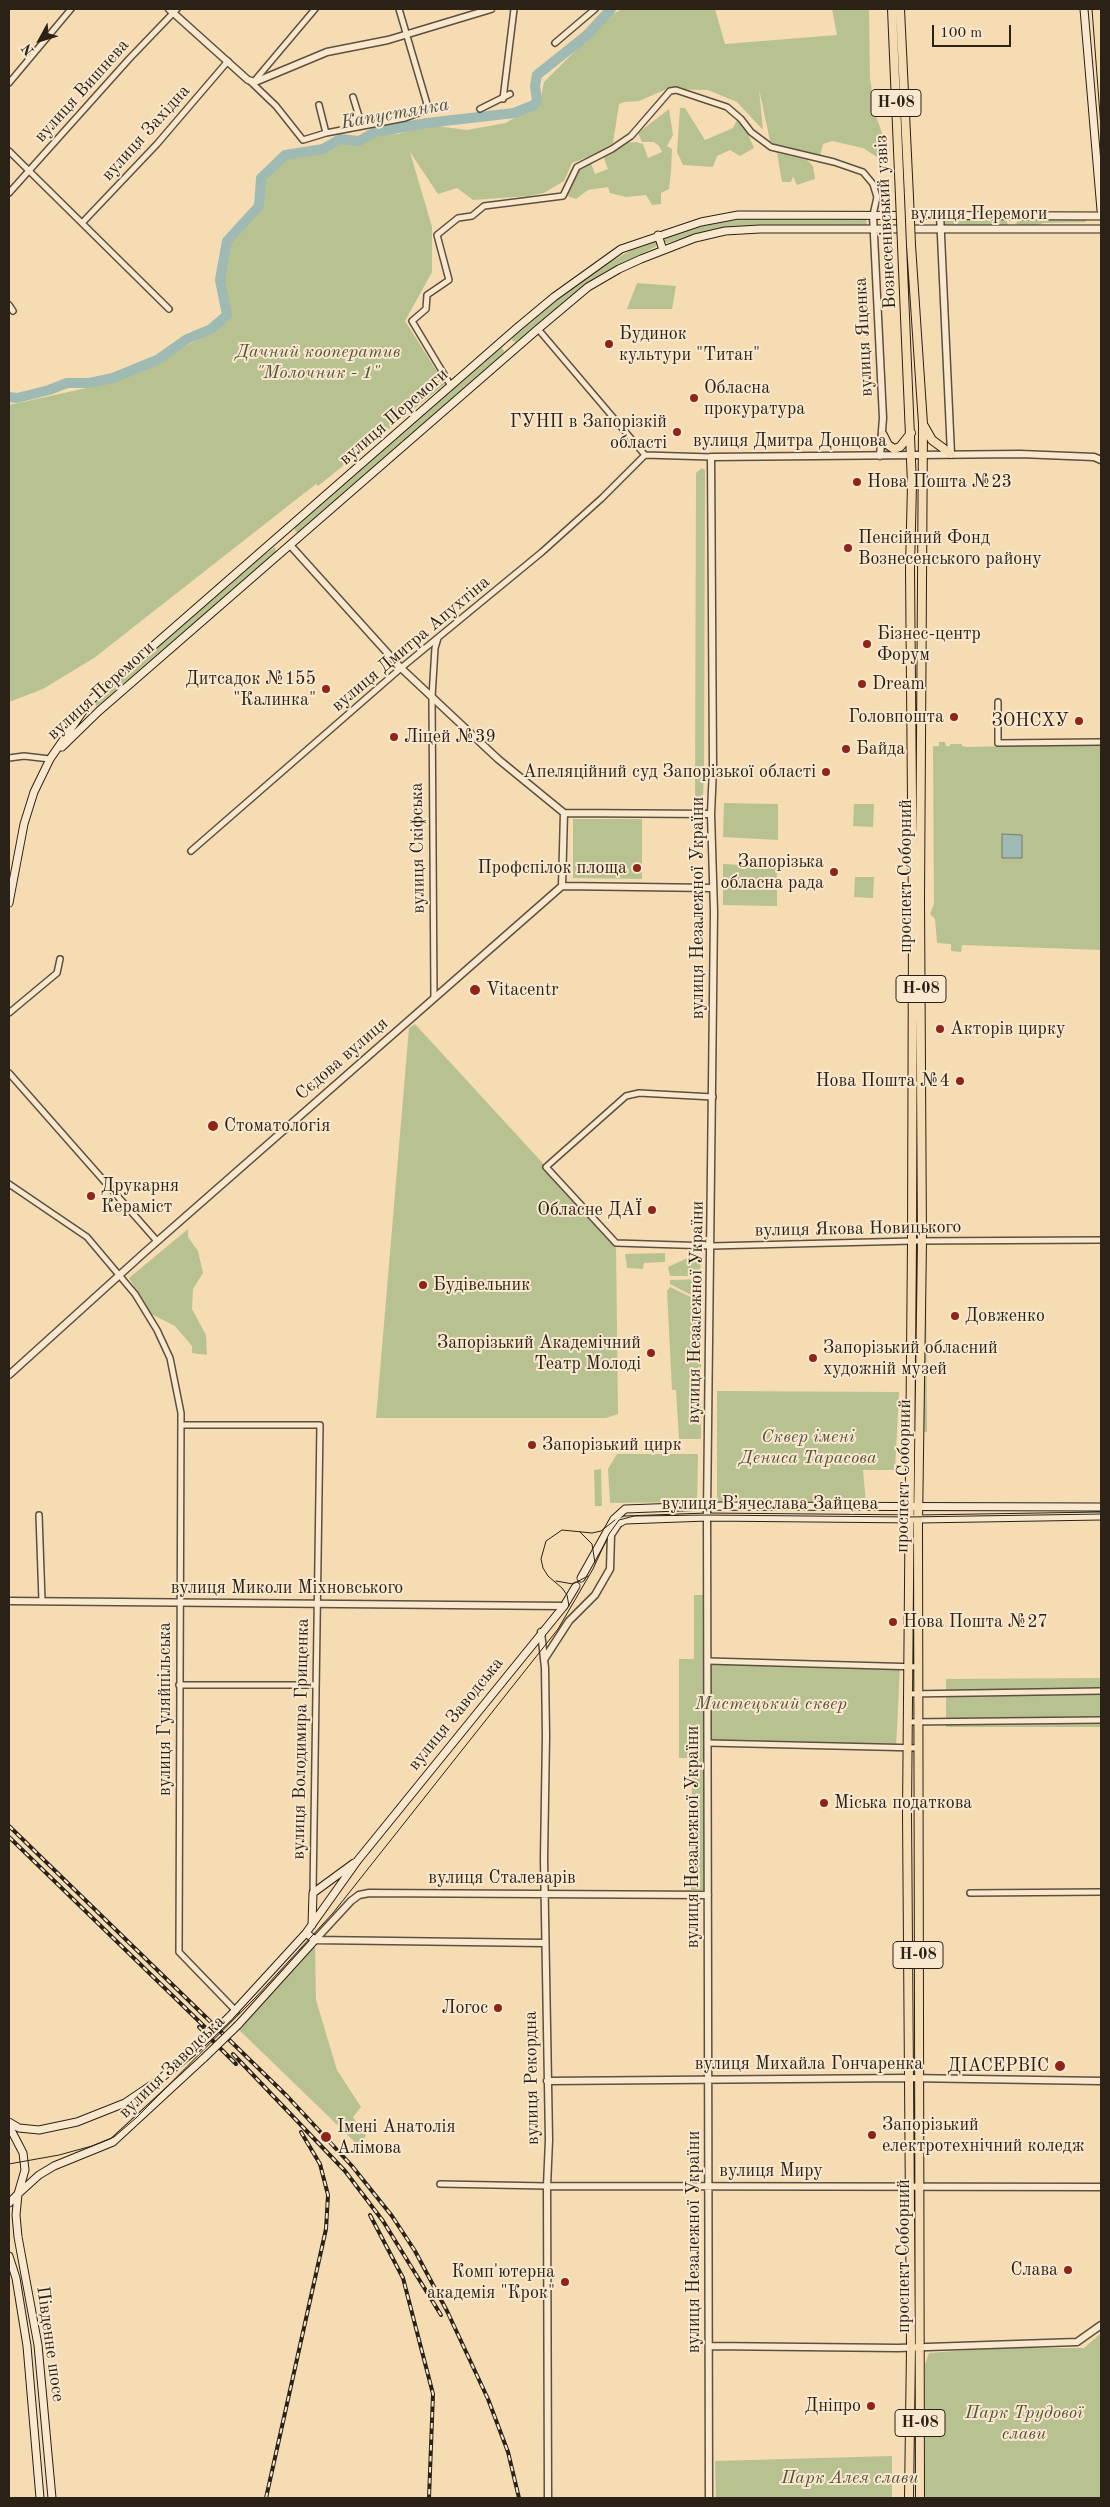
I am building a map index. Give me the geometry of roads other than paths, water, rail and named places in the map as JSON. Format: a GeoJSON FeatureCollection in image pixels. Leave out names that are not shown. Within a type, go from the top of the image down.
{"type":"FeatureCollection","features":[{"type":"Feature","properties":{"kind":"main road","name":"Вознесенівський узвіз"},"geometry":{"type":"LineString","coordinates":[[892,9],[911,433]]}},
{"type":"Feature","properties":{"kind":"main road","name":"Вознесенівський узвіз"},"geometry":{"type":"LineString","coordinates":[[900,9],[911,245],[923,424]]}},
{"type":"Feature","properties":{"kind":"main road"},"geometry":{"type":"LineString","coordinates":[[1084,9],[1101,210]]}},
{"type":"Feature","properties":{"kind":"main road","name":"вулиця Перемоги"},"geometry":{"type":"LineString","coordinates":[[50,759],[90,701],[504,340],[592,269],[621,250],[701,222],[738,215],[940,214],[1101,216]]}},
{"type":"Feature","properties":{"kind":"main road"},"geometry":{"type":"LineString","coordinates":[[1012,216],[1012,229]]}},
{"type":"Feature","properties":{"kind":"main road","name":"вулиця Перемоги"},"geometry":{"type":"LineString","coordinates":[[50,759],[99,711],[538,328],[588,287],[634,262],[695,238],[725,231],[760,229],[873,230],[941,228],[1101,229]]}},
{"type":"Feature","properties":{"kind":"main road"},"geometry":{"type":"LineString","coordinates":[[658,236],[663,250]]}},
{"type":"Feature","properties":{"kind":"main road"},"geometry":{"type":"LineString","coordinates":[[504,340],[513,350]]}},
{"type":"Feature","properties":{"kind":"main road"},"geometry":{"type":"LineString","coordinates":[[923,424],[927,434],[951,454]]}},
{"type":"Feature","properties":{"kind":"main road","name":"проспект Соборний"},"geometry":{"type":"LineString","coordinates":[[909,2498],[919,2187],[918,1519],[922,1241],[920,894],[923,424]]}},
{"type":"Feature","properties":{"kind":"main road"},"geometry":{"type":"LineString","coordinates":[[882,435],[888,446],[894,449],[900,447],[911,433]]}},
{"type":"Feature","properties":{"kind":"main road","name":"проспект Соборний"},"geometry":{"type":"LineString","coordinates":[[911,433],[912,1241],[908,1506],[908,2187],[920,2498]]}},
{"type":"Feature","properties":{"kind":"main road"},"geometry":{"type":"LineString","coordinates":[[281,534],[290,544]]}},
{"type":"Feature","properties":{"kind":"main road"},"geometry":{"type":"LineString","coordinates":[[912,737],[921,737]]}},
{"type":"Feature","properties":{"kind":"main road"},"geometry":{"type":"LineString","coordinates":[[9,903],[24,824],[34,792],[50,759]]}},
{"type":"Feature","properties":{"kind":"main road"},"geometry":{"type":"LineString","coordinates":[[912,907],[920,894]]}},
{"type":"Feature","properties":{"kind":"main road","name":"вулиця Вʼячеслава Зайцева"},"geometry":{"type":"LineString","coordinates":[[616,1521],[625,1509],[707,1506],[919,1507]]}},
{"type":"Feature","properties":{"kind":"main road"},"geometry":{"type":"LineString","coordinates":[[919,1507],[1101,1507]]}},
{"type":"Feature","properties":{"kind":"main road","name":"вулиця Вʼячеслава Зайцева"},"geometry":{"type":"LineString","coordinates":[[616,1521],[707,1517],[918,1519],[1101,1516]]}},
{"type":"Feature","properties":{"kind":"main road"},"geometry":{"type":"LineString","coordinates":[[581,1578],[616,1521]]}},
{"type":"Feature","properties":{"kind":"main road","name":"вулиця Заводська"},"geometry":{"type":"LineString","coordinates":[[9,2122],[19,2128],[39,2130],[78,2122],[125,2103],[158,2080],[195,2050],[236,2011],[306,1933],[358,1860],[564,1606],[576,1586]]}},
{"type":"Feature","properties":{"kind":"main road","name":"вулиця Заводська"},"geometry":{"type":"LineString","coordinates":[[313,1892],[331,1877],[358,1860]]}},
{"type":"Feature","properties":{"kind":"main road"},"geometry":{"type":"LineString","coordinates":[[312,1925],[313,1892]]}},
{"type":"Feature","properties":{"kind":"main road"},"geometry":{"type":"LineString","coordinates":[[306,1933],[315,1940]]}},
{"type":"Feature","properties":{"kind":"main road","name":"вулиця Заводська"},"geometry":{"type":"LineString","coordinates":[[9,2203],[39,2175],[54,2166],[113,2142],[238,2025],[315,1940]]}},
{"type":"Feature","properties":{"kind":"main road","name":"Південне шосе"},"geometry":{"type":"LineString","coordinates":[[9,2126],[18,2143],[24,2161],[25,2170],[18,2194],[16,2215],[18,2237],[38,2345],[52,2498]]}},
{"type":"Feature","properties":{"kind":"main road","name":"Південне шосе"},"geometry":{"type":"LineString","coordinates":[[9,2256],[16,2278],[27,2346],[40,2498]]}},
{"type":"Feature","properties":{"kind":"street"},"geometry":{"type":"LineString","coordinates":[[9,83],[71,9]]}},
{"type":"Feature","properties":{"kind":"street"},"geometry":{"type":"LineString","coordinates":[[249,79],[315,9]]}},
{"type":"Feature","properties":{"kind":"street"},"geometry":{"type":"LineString","coordinates":[[173,10],[249,79],[276,106],[304,140],[326,133],[405,118],[420,112],[427,104],[400,9]]}},
{"type":"Feature","properties":{"kind":"street"},"geometry":{"type":"LineString","coordinates":[[249,79],[327,52],[368,45],[491,9]]}},
{"type":"Feature","properties":{"kind":"street"},"geometry":{"type":"LineString","coordinates":[[503,99],[514,9]]}},
{"type":"Feature","properties":{"kind":"street"},"geometry":{"type":"LineString","coordinates":[[555,43],[595,9]]}},
{"type":"Feature","properties":{"kind":"street","name":"вулиця Вишнева"},"geometry":{"type":"LineString","coordinates":[[9,193],[173,10]]}},
{"type":"Feature","properties":{"kind":"street","name":"вулиця Західна"},"geometry":{"type":"LineString","coordinates":[[82,223],[157,144],[229,60]]}},
{"type":"Feature","properties":{"kind":"street"},"geometry":{"type":"LineString","coordinates":[[452,386],[412,321],[426,309],[427,295],[449,280],[438,235],[458,218],[472,216],[484,206],[563,196],[577,167],[612,149],[630,136],[670,91],[676,90],[727,107],[741,119],[751,132],[771,146],[834,162],[863,172],[873,184],[877,197],[873,215]]}},
{"type":"Feature","properties":{"kind":"street"},"geometry":{"type":"LineString","coordinates":[[480,110],[510,94]]}},
{"type":"Feature","properties":{"kind":"street"},"geometry":{"type":"LineString","coordinates":[[353,97],[362,126]]}},
{"type":"Feature","properties":{"kind":"street"},"geometry":{"type":"LineString","coordinates":[[320,105],[326,133]]}},
{"type":"Feature","properties":{"kind":"street"},"geometry":{"type":"LineString","coordinates":[[9,150],[169,309]]}},
{"type":"Feature","properties":{"kind":"street"},"geometry":{"type":"LineString","coordinates":[[940,214],[951,454]]}},
{"type":"Feature","properties":{"kind":"street","name":"вулиця Яценка"},"geometry":{"type":"LineString","coordinates":[[873,215],[882,435],[880,456]]}},
{"type":"Feature","properties":{"kind":"street"},"geometry":{"type":"LineString","coordinates":[[9,305],[14,310]]}},
{"type":"Feature","properties":{"kind":"street"},"geometry":{"type":"LineString","coordinates":[[538,328],[645,455]]}},
{"type":"Feature","properties":{"kind":"street"},"geometry":{"type":"LineString","coordinates":[[880,456],[894,449]]}},
{"type":"Feature","properties":{"kind":"street","name":"вулиця Дмитра Донцова"},"geometry":{"type":"LineString","coordinates":[[645,455],[711,457],[1020,454],[1094,457],[1101,460]]}},
{"type":"Feature","properties":{"kind":"street","name":"вулиця Дмитра Апухтіна"},"geometry":{"type":"LineString","coordinates":[[191,851],[401,668],[548,547],[645,455]]}},
{"type":"Feature","properties":{"kind":"street","name":"вулиця Незалежної України"},"geometry":{"type":"LineString","coordinates":[[709,2498],[707,1506],[714,912],[711,814],[713,767],[711,457]]}},
{"type":"Feature","properties":{"kind":"street"},"geometry":{"type":"LineString","coordinates":[[290,544],[401,668],[498,759],[564,813],[711,814]]}},
{"type":"Feature","properties":{"kind":"street","name":"вулиця Скіфська"},"geometry":{"type":"LineString","coordinates":[[434,998],[432,697],[435,648],[438,638]]}},
{"type":"Feature","properties":{"kind":"street"},"geometry":{"type":"LineString","coordinates":[[998,702],[998,743],[1101,742]]}},
{"type":"Feature","properties":{"kind":"street"},"geometry":{"type":"LineString","coordinates":[[9,758],[24,756],[50,759]]}},
{"type":"Feature","properties":{"kind":"street"},"geometry":{"type":"LineString","coordinates":[[564,813],[562,886],[712,888]]}},
{"type":"Feature","properties":{"kind":"street","name":"Сєдова вулиця"},"geometry":{"type":"LineString","coordinates":[[9,1375],[157,1241],[562,886]]}},
{"type":"Feature","properties":{"kind":"street"},"geometry":{"type":"LineString","coordinates":[[9,1013],[57,973],[60,959]]}},
{"type":"Feature","properties":{"kind":"street"},"geometry":{"type":"LineString","coordinates":[[9,1072],[157,1241]]}},
{"type":"Feature","properties":{"kind":"street","name":"вулиця Якова Новицького"},"geometry":{"type":"LineString","coordinates":[[713,1097],[639,1093],[626,1096],[546,1167],[616,1243],[711,1246],[912,1241],[1101,1240]]}},
{"type":"Feature","properties":{"kind":"street","name":"вулиця Гуляйпільська"},"geometry":{"type":"LineString","coordinates":[[9,1184],[88,1237],[120,1274],[157,1330],[170,1358],[181,1413],[179,1952],[236,2011]]}},
{"type":"Feature","properties":{"kind":"street","name":"вулиця Володимира Грищенка"},"geometry":{"type":"LineString","coordinates":[[181,1425],[320,1425],[313,1892]]}},
{"type":"Feature","properties":{"kind":"street"},"geometry":{"type":"LineString","coordinates":[[40,1515],[42,1602]]}},
{"type":"Feature","properties":{"kind":"street"},"geometry":{"type":"LineString","coordinates":[[544,1658],[569,1621],[595,1595],[610,1569],[611,1535],[616,1521]]}},
{"type":"Feature","properties":{"kind":"street","name":"вулиця Миколи Міхновського"},"geometry":{"type":"LineString","coordinates":[[9,1601],[564,1606]]}},
{"type":"Feature","properties":{"kind":"street","name":"вулиця Рекордна"},"geometry":{"type":"LineString","coordinates":[[541,1632],[544,1658],[544,1943],[548,2081],[548,2498]]}},
{"type":"Feature","properties":{"kind":"street"},"geometry":{"type":"LineString","coordinates":[[708,1661],[919,1667]]}},
{"type":"Feature","properties":{"kind":"street"},"geometry":{"type":"LineString","coordinates":[[179,1685],[316,1685]]}},
{"type":"Feature","properties":{"kind":"street"},"geometry":{"type":"LineString","coordinates":[[908,1694],[1101,1691]]}},
{"type":"Feature","properties":{"kind":"street"},"geometry":{"type":"LineString","coordinates":[[908,1722],[1101,1720]]}},
{"type":"Feature","properties":{"kind":"street"},"geometry":{"type":"LineString","coordinates":[[708,1743],[919,1748]]}},
{"type":"Feature","properties":{"kind":"street"},"geometry":{"type":"LineString","coordinates":[[970,1893],[1101,1892]]}},
{"type":"Feature","properties":{"kind":"street","name":"вулиця Сталеварів"},"geometry":{"type":"LineString","coordinates":[[315,1940],[350,1902],[359,1895],[545,1893],[708,1895]]}},
{"type":"Feature","properties":{"kind":"street"},"geometry":{"type":"LineString","coordinates":[[315,1940],[544,1943]]}},
{"type":"Feature","properties":{"kind":"street","name":"вулиця Михайла Гончаренка"},"geometry":{"type":"LineString","coordinates":[[548,2081],[908,2078],[1101,2082]]}},
{"type":"Feature","properties":{"kind":"street","name":"вулиця Миру"},"geometry":{"type":"LineString","coordinates":[[440,2184],[547,2186],[1101,2187]]}},
{"type":"Feature","properties":{"kind":"street"},"geometry":{"type":"LineString","coordinates":[[709,2346],[915,2347],[1077,2342],[1101,2325]]}},
{"type":"Feature","properties":{"kind":"water"},"geometry":{"type":"Polygon","coordinates":[[[1002,834],[1022,835],[1022,858],[1002,858],[1002,834]]]}},
{"type":"Feature","properties":{"kind":"waterway","name":"Капустянка"},"geometry":{"type":"LineString","coordinates":[[9,397],[17,398],[49,390],[67,383],[89,383],[113,378],[157,360],[187,339],[211,329],[227,315],[220,280],[227,241],[259,206],[261,178],[285,155],[323,149],[340,139],[359,141],[375,132],[427,123],[514,113],[534,105],[537,101],[535,86],[537,75],[587,35],[611,9]]}},
{"type":"Feature","properties":{"kind":"tram line"},"geometry":{"type":"LineString","coordinates":[[1092,9],[1101,128]]}},
{"type":"Feature","properties":{"kind":"tram line"},"geometry":{"type":"LineString","coordinates":[[9,2164],[59,2155],[92,2146],[114,2137],[136,2118],[256,1997],[333,1913],[558,1629],[593,1569],[609,1534],[619,1520],[634,1516],[707,1515],[908,1517],[1101,1514]]}},
{"type":"Feature","properties":{"kind":"tram line"},"geometry":{"type":"LineString","coordinates":[[569,1606],[567,1595],[548,1576],[543,1568],[541,1559],[546,1541],[562,1530],[592,1533],[601,1531],[615,1520]]}},
{"type":"Feature","properties":{"kind":"tram line"},"geometry":{"type":"LineString","coordinates":[[580,1532],[592,1544],[595,1563]]}},
{"type":"Feature","properties":{"kind":"tram line"},"geometry":{"type":"LineString","coordinates":[[556,1581],[573,1584],[588,1576]]}},
{"type":"Feature","properties":{"kind":"railway"},"geometry":{"type":"LineString","coordinates":[[9,1826],[287,2096],[352,2166],[392,2216],[415,2251],[447,2311],[488,2399],[508,2452],[519,2498]]}},
{"type":"Feature","properties":{"kind":"railway"},"geometry":{"type":"LineString","coordinates":[[9,1837],[208,2030]]}},
{"type":"Feature","properties":{"kind":"railway"},"geometry":{"type":"LineString","coordinates":[[199,2027],[236,2064]]}},
{"type":"Feature","properties":{"kind":"railway"},"geometry":{"type":"LineString","coordinates":[[233,2054],[345,2171],[383,2221],[441,2315]]}},
{"type":"Feature","properties":{"kind":"railway"},"geometry":{"type":"LineString","coordinates":[[266,2498],[326,2229],[328,2195],[320,2164],[301,2132]]}},
{"type":"Feature","properties":{"kind":"railway"},"geometry":{"type":"LineString","coordinates":[[370,2215],[403,2278],[433,2394],[429,2498]]}},
{"type":"Feature","properties":{"kind":"place","name":"Будинок культури \"Титан\""},"geometry":{"type":"Point","coordinates":[609,344]}},
{"type":"Feature","properties":{"kind":"place","name":"Обласна прокуратура"},"geometry":{"type":"Point","coordinates":[694,398]}},
{"type":"Feature","properties":{"kind":"place","name":"ГУНП в Запорізкій області"},"geometry":{"type":"Point","coordinates":[677,432]}},
{"type":"Feature","properties":{"kind":"place","name":"Нова Пошта №23"},"geometry":{"type":"Point","coordinates":[857,482]}},
{"type":"Feature","properties":{"kind":"place","name":"Пенсійний Фонд Вознесенського району"},"geometry":{"type":"Point","coordinates":[848,548]}},
{"type":"Feature","properties":{"kind":"place","name":"Бізнес-центр Форум"},"geometry":{"type":"Point","coordinates":[867,644]}},
{"type":"Feature","properties":{"kind":"place","name":"Dream"},"geometry":{"type":"Point","coordinates":[862,684]}},
{"type":"Feature","properties":{"kind":"place","name":"Дитсадок №155 \"Калинка\""},"geometry":{"type":"Point","coordinates":[326,689]}},
{"type":"Feature","properties":{"kind":"place","name":"Головпошта"},"geometry":{"type":"Point","coordinates":[954,717]}},
{"type":"Feature","properties":{"kind":"place","name":"ЗОНСХУ"},"geometry":{"type":"Point","coordinates":[1079,721]}},
{"type":"Feature","properties":{"kind":"place","name":"Ліцей №39"},"geometry":{"type":"Point","coordinates":[394,737]}},
{"type":"Feature","properties":{"kind":"place","name":"Байда"},"geometry":{"type":"Point","coordinates":[846,749]}},
{"type":"Feature","properties":{"kind":"place","name":"Апеляційний суд Запорізької області"},"geometry":{"type":"Point","coordinates":[826,772]}},
{"type":"Feature","properties":{"kind":"place","name":"Профспілок площа"},"geometry":{"type":"Point","coordinates":[637,868]}},
{"type":"Feature","properties":{"kind":"place","name":"Запорізька обласна рада"},"geometry":{"type":"Point","coordinates":[834,872]}},
{"type":"Feature","properties":{"kind":"place","name":"Vitacentr"},"geometry":{"type":"Point","coordinates":[475,990]}},
{"type":"Feature","properties":{"kind":"place","name":"Акторів цирку"},"geometry":{"type":"Point","coordinates":[940,1029]}},
{"type":"Feature","properties":{"kind":"place","name":"Нова Пошта №4"},"geometry":{"type":"Point","coordinates":[960,1081]}},
{"type":"Feature","properties":{"kind":"place","name":"Стоматологія"},"geometry":{"type":"Point","coordinates":[213,1126]}},
{"type":"Feature","properties":{"kind":"place","name":"Друкарня Кераміст"},"geometry":{"type":"Point","coordinates":[91,1196]}},
{"type":"Feature","properties":{"kind":"place","name":"Обласне ДАЇ"},"geometry":{"type":"Point","coordinates":[652,1210]}},
{"type":"Feature","properties":{"kind":"place","name":"Будівельник"},"geometry":{"type":"Point","coordinates":[423,1285]}},
{"type":"Feature","properties":{"kind":"place","name":"Довженко"},"geometry":{"type":"Point","coordinates":[955,1316]}},
{"type":"Feature","properties":{"kind":"place","name":"Запорізький Академічний Театр Молоді"},"geometry":{"type":"Point","coordinates":[651,1353]}},
{"type":"Feature","properties":{"kind":"place","name":"Запорізький обласний художній музей"},"geometry":{"type":"Point","coordinates":[813,1358]}},
{"type":"Feature","properties":{"kind":"place","name":"Запорізький цирк"},"geometry":{"type":"Point","coordinates":[532,1445]}},
{"type":"Feature","properties":{"kind":"place","name":"Нова Пошта №27"},"geometry":{"type":"Point","coordinates":[893,1622]}},
{"type":"Feature","properties":{"kind":"place","name":"Міська податкова"},"geometry":{"type":"Point","coordinates":[824,1803]}},
{"type":"Feature","properties":{"kind":"place","name":"Логос"},"geometry":{"type":"Point","coordinates":[498,2008]}},
{"type":"Feature","properties":{"kind":"place","name":"ДІАСЕРВІС"},"geometry":{"type":"Point","coordinates":[1060,2066]}},
{"type":"Feature","properties":{"kind":"place","name":"Запорізький електротехнічний коледж"},"geometry":{"type":"Point","coordinates":[872,2135]}},
{"type":"Feature","properties":{"kind":"place","name":"Імені Анатолія Алімова"},"geometry":{"type":"Point","coordinates":[326,2137]}},
{"type":"Feature","properties":{"kind":"place","name":"Слава"},"geometry":{"type":"Point","coordinates":[1068,2270]}},
{"type":"Feature","properties":{"kind":"place","name":"Комп'ютерна академія \"Крок\""},"geometry":{"type":"Point","coordinates":[565,2282]}},
{"type":"Feature","properties":{"kind":"place","name":"Дніпро"},"geometry":{"type":"Point","coordinates":[871,2406]}},
{"type":"Feature","properties":{"kind":"park label","name":"Дачний кооператив \"Молочник - 1\""},"geometry":{"type":"Point","coordinates":[318,362]}},
{"type":"Feature","properties":{"kind":"park label","name":"Сквер імені Дениса Тарасова"},"geometry":{"type":"Point","coordinates":[808,1447]}},
{"type":"Feature","properties":{"kind":"park label","name":"Мистецький сквер"},"geometry":{"type":"Point","coordinates":[771,1704]}},
{"type":"Feature","properties":{"kind":"park label","name":"Парк Трудової слави"},"geometry":{"type":"Point","coordinates":[1024,2423]}},
{"type":"Feature","properties":{"kind":"park label","name":"Парк Алея слави"},"geometry":{"type":"Point","coordinates":[850,2478]}}]}
